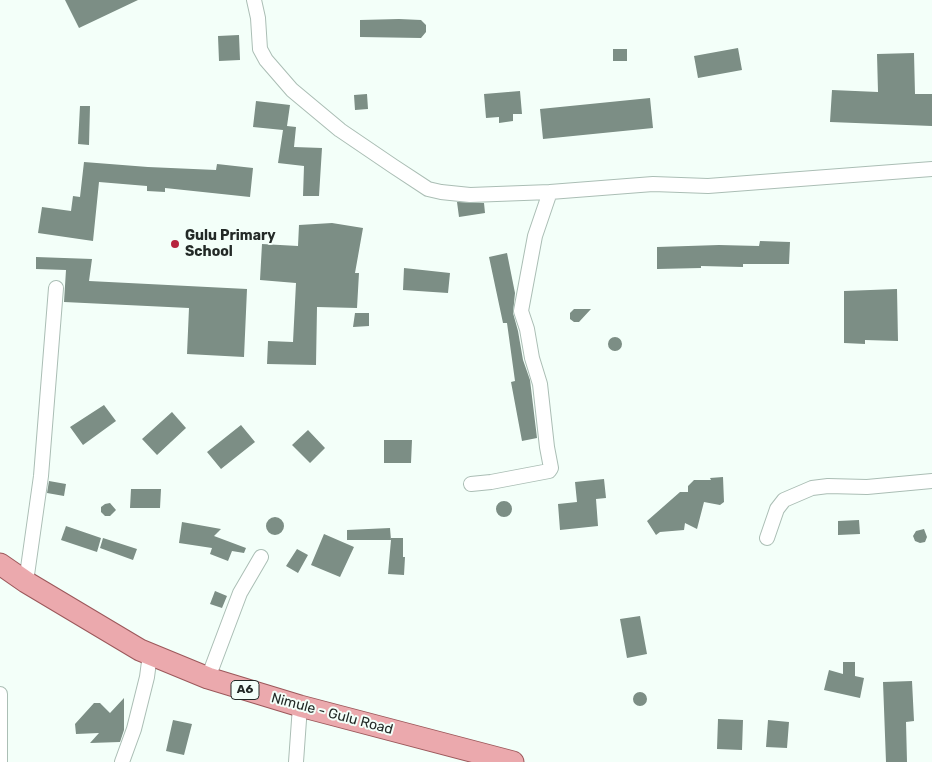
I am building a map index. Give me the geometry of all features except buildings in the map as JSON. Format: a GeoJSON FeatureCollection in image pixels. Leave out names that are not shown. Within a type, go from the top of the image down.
{"type":"FeatureCollection","features":[{"type":"Feature","properties":{"kind":"main road","name":"Nimule - Gulu Road"},"geometry":{"type":"LineString","coordinates":[[0,564],[26,582],[140,650],[208,678],[300,706],[513,762]]}},
{"type":"Feature","properties":{"kind":"street"},"geometry":{"type":"LineString","coordinates":[[254,0],[258,18],[260,49],[266,60],[292,90],[340,130],[428,189],[470,195],[550,192],[653,184],[708,186],[932,169]]}},
{"type":"Feature","properties":{"kind":"street"},"geometry":{"type":"LineString","coordinates":[[471,484],[549,471],[551,468],[540,384],[521,311],[535,236],[550,192]]}},
{"type":"Feature","properties":{"kind":"street"},"geometry":{"type":"LineString","coordinates":[[26,582],[42,476],[56,288]]}},
{"type":"Feature","properties":{"kind":"street"},"geometry":{"type":"LineString","coordinates":[[767,538],[777,509],[784,500],[812,488],[828,486],[866,488],[932,481]]}},
{"type":"Feature","properties":{"kind":"street"},"geometry":{"type":"LineString","coordinates":[[208,678],[240,593],[261,557]]}},
{"type":"Feature","properties":{"kind":"street"},"geometry":{"type":"LineString","coordinates":[[122,762],[134,729],[145,686],[150,654]]}},
{"type":"Feature","properties":{"kind":"street"},"geometry":{"type":"LineString","coordinates":[[0,694],[0,762]]}},
{"type":"Feature","properties":{"kind":"street"},"geometry":{"type":"LineString","coordinates":[[296,762],[300,706]]}},
{"type":"Feature","properties":{"kind":"place","name":"Gulu Primary School"},"geometry":{"type":"Point","coordinates":[175,244]}}]}
